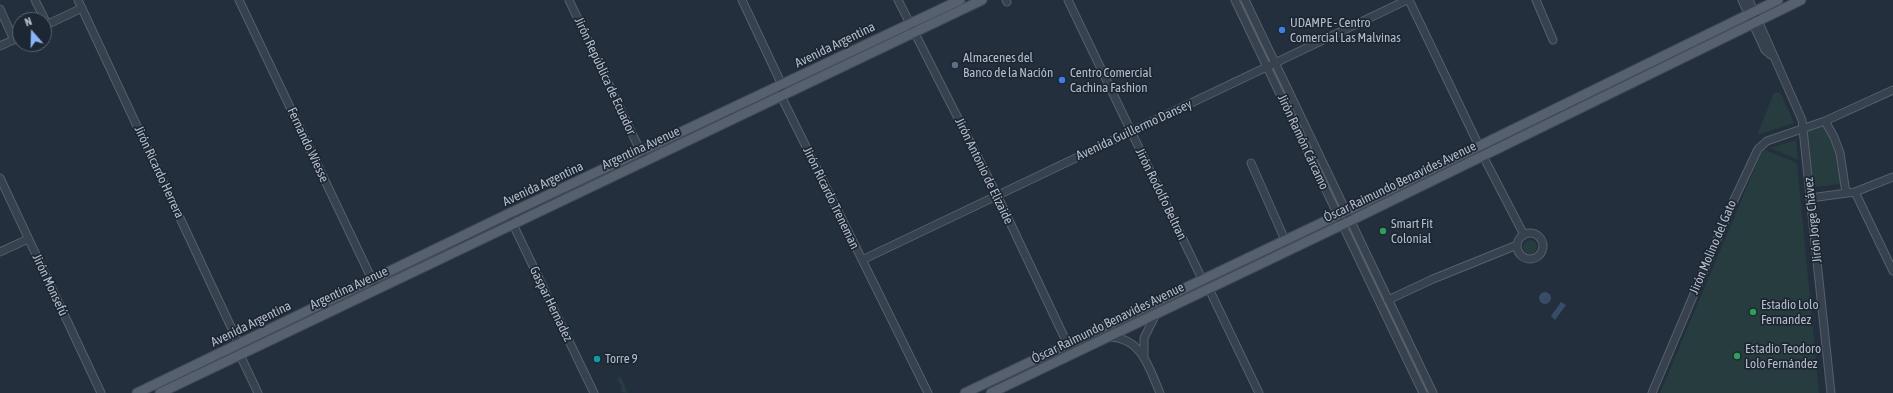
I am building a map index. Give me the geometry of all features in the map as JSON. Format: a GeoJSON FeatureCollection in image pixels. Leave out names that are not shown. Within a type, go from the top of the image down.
{"type":"FeatureCollection","features":[{"type":"Feature","properties":{"kind":"main road","name":"Avenida Argentina"},"geometry":{"type":"LineString","coordinates":[[137,393],[508,214],[960,0]]}},
{"type":"Feature","properties":{"kind":"main road","name":"Argentina Avenue"},"geometry":{"type":"LineString","coordinates":[[160,393],[982,0]]}},
{"type":"Feature","properties":{"kind":"main road","name":"Óscar Raimundo Benavides Avenue"},"geometry":{"type":"LineString","coordinates":[[965,393],[1342,213],[1778,0]]}},
{"type":"Feature","properties":{"kind":"main road","name":"Óscar Raimundo Benavides Avenue"},"geometry":{"type":"LineString","coordinates":[[995,392],[1010,389],[1108,337],[1346,223],[1801,0]]}},
{"type":"Feature","properties":{"kind":"main road"},"geometry":{"type":"LineString","coordinates":[[1003,374],[1010,389]]}},
{"type":"Feature","properties":{"kind":"main road"},"geometry":{"type":"LineString","coordinates":[[990,380],[995,392]]}},
{"type":"Feature","properties":{"kind":"street"},"geometry":{"type":"LineString","coordinates":[[35,0],[40,12]]}},
{"type":"Feature","properties":{"kind":"street","name":"Jirón Ricardo Herrera"},"geometry":{"type":"LineString","coordinates":[[78,0],[239,344]]}},
{"type":"Feature","properties":{"kind":"street","name":"Fernando Wiesse"},"geometry":{"type":"LineString","coordinates":[[239,0],[377,290]]}},
{"type":"Feature","properties":{"kind":"street","name":"Jirón República de Ecuador"},"geometry":{"type":"LineString","coordinates":[[569,0],[645,161]]}},
{"type":"Feature","properties":{"kind":"street"},"geometry":{"type":"LineString","coordinates":[[742,0],[782,85],[781,96]]}},
{"type":"Feature","properties":{"kind":"street","name":"Jirón Antonio de Elizaide"},"geometry":{"type":"LineString","coordinates":[[898,0],[997,195],[1068,343]]}},
{"type":"Feature","properties":{"kind":"street","name":"Jirón Rodolfo Beltran"},"geometry":{"type":"LineString","coordinates":[[1068,0],[1202,279]]}},
{"type":"Feature","properties":{"kind":"street","name":"Jirón Ramón Cárcamo"},"geometry":{"type":"LineString","coordinates":[[1235,0],[1342,213]]}},
{"type":"Feature","properties":{"kind":"street","name":"Jirón Ramón Cárcamo"},"geometry":{"type":"LineString","coordinates":[[1245,0],[1275,63],[1423,393]]}},
{"type":"Feature","properties":{"kind":"street"},"geometry":{"type":"LineString","coordinates":[[1408,0],[1479,146]]}},
{"type":"Feature","properties":{"kind":"street","name":"Avenida Guillermo Dansey"},"geometry":{"type":"LineString","coordinates":[[862,260],[1408,0]]}},
{"type":"Feature","properties":{"kind":"street"},"geometry":{"type":"LineString","coordinates":[[1536,0],[1553,40]]}},
{"type":"Feature","properties":{"kind":"street"},"geometry":{"type":"LineString","coordinates":[[1742,0],[1751,13]]}},
{"type":"Feature","properties":{"kind":"street"},"geometry":{"type":"LineString","coordinates":[[1749,0],[1751,13]]}},
{"type":"Feature","properties":{"kind":"street"},"geometry":{"type":"LineString","coordinates":[[52,22],[82,8]]}},
{"type":"Feature","properties":{"kind":"street"},"geometry":{"type":"LineString","coordinates":[[0,9],[12,29]]}},
{"type":"Feature","properties":{"kind":"street","name":"Jirón Jorge Chávez"},"geometry":{"type":"LineString","coordinates":[[1751,13],[1771,47],[1771,55],[1796,104],[1804,129],[1830,393]]}},
{"type":"Feature","properties":{"kind":"street"},"geometry":{"type":"LineString","coordinates":[[0,46],[12,40]]}},
{"type":"Feature","properties":{"kind":"street","name":"Jirón Molino del Gato"},"geometry":{"type":"LineString","coordinates":[[1652,393],[1754,155],[1767,141],[1825,121],[1893,90]]}},
{"type":"Feature","properties":{"kind":"street","name":"Jirón Ricardo Treneman"},"geometry":{"type":"LineString","coordinates":[[781,96],[928,393]]}},
{"type":"Feature","properties":{"kind":"street"},"geometry":{"type":"LineString","coordinates":[[1825,121],[1834,137],[1840,154],[1846,193]]}},
{"type":"Feature","properties":{"kind":"street"},"geometry":{"type":"LineString","coordinates":[[1483,156],[1524,235]]}},
{"type":"Feature","properties":{"kind":"street"},"geometry":{"type":"LineString","coordinates":[[1251,163],[1285,240]]}},
{"type":"Feature","properties":{"kind":"street"},"geometry":{"type":"LineString","coordinates":[[1810,198],[1855,192],[1893,177]]}},
{"type":"Feature","properties":{"kind":"street","name":"Jirón Monsefú"},"geometry":{"type":"LineString","coordinates":[[0,178],[101,393]]}},
{"type":"Feature","properties":{"kind":"street"},"geometry":{"type":"LineString","coordinates":[[1855,192],[1893,271]]}},
{"type":"Feature","properties":{"kind":"street","name":"Gaspar Hernadez"},"geometry":{"type":"LineString","coordinates":[[508,214],[594,393]]}},
{"type":"Feature","properties":{"kind":"street","name":"Jirón Ramón Cárcamo"},"geometry":{"type":"LineString","coordinates":[[1346,223],[1388,300],[1433,393]]}},
{"type":"Feature","properties":{"kind":"street"},"geometry":{"type":"LineString","coordinates":[[1532,233],[1540,237],[1544,245],[1542,254],[1535,259],[1526,259],[1519,254],[1517,245],[1518,241],[1524,235],[1532,233]]}},
{"type":"Feature","properties":{"kind":"street"},"geometry":{"type":"LineString","coordinates":[[0,252],[28,239]]}},
{"type":"Feature","properties":{"kind":"street"},"geometry":{"type":"LineString","coordinates":[[1388,300],[1433,279],[1517,245]]}},
{"type":"Feature","properties":{"kind":"street"},"geometry":{"type":"LineString","coordinates":[[1209,289],[1259,393]]}},
{"type":"Feature","properties":{"kind":"street"},"geometry":{"type":"LineString","coordinates":[[1144,355],[1144,338],[1147,329],[1156,314]]}},
{"type":"Feature","properties":{"kind":"street"},"geometry":{"type":"LineString","coordinates":[[1108,337],[1118,337],[1131,342],[1144,355],[1160,393]]}},
{"type":"Feature","properties":{"kind":"street"},"geometry":{"type":"LineString","coordinates":[[240,355],[258,393]]}},
{"type":"Feature","properties":{"kind":"green space"},"geometry":{"type":"Polygon","coordinates":[[[1780,92],[1794,123],[1757,135],[1774,93],[1780,92]]]}},
{"type":"Feature","properties":{"kind":"green space"},"geometry":{"type":"Polygon","coordinates":[[[1825,124],[1837,150],[1841,184],[1816,187],[1812,181],[1807,133],[1808,129],[1825,124]]]}},
{"type":"Feature","properties":{"kind":"green space"},"geometry":{"type":"Polygon","coordinates":[[[1796,140],[1798,160],[1770,148],[1796,140]]]}},
{"type":"Feature","properties":{"kind":"green space","name":"Estadio Lolo Fernandez"},"geometry":{"type":"Polygon","coordinates":[[[1763,149],[1797,163],[1819,393],[1660,393],[1763,149]]]}},
{"type":"Feature","properties":{"kind":"green space"},"geometry":{"type":"Polygon","coordinates":[[[1530,240],[1535,242],[1537,247],[1535,252],[1530,254],[1525,252],[1523,247],[1525,242],[1530,240]]]}},
{"type":"Feature","properties":{"kind":"green space"},"geometry":{"type":"Polygon","coordinates":[[[621,377],[628,393],[621,392],[622,387],[617,379],[621,377]]]}},
{"type":"Feature","properties":{"kind":"water"},"geometry":{"type":"Polygon","coordinates":[[[1543,292],[1547,292],[1551,298],[1547,304],[1543,304],[1539,300],[1539,296],[1543,292]]]}},
{"type":"Feature","properties":{"kind":"water"},"geometry":{"type":"Polygon","coordinates":[[[1561,302],[1566,305],[1555,320],[1551,316],[1561,302]]]}},
{"type":"Feature","properties":{"kind":"place","name":"UDAMPE - Centro Comercial Las Malvinas"},"geometry":{"type":"Point","coordinates":[1282,30]}},
{"type":"Feature","properties":{"kind":"place","name":"Almacenes del Banco de la Nación"},"geometry":{"type":"Point","coordinates":[955,65]}},
{"type":"Feature","properties":{"kind":"place","name":"Centro Comercial Cachina Fashion"},"geometry":{"type":"Point","coordinates":[1062,80]}},
{"type":"Feature","properties":{"kind":"place","name":"Smart Fit Colonial"},"geometry":{"type":"Point","coordinates":[1383,231]}},
{"type":"Feature","properties":{"kind":"place","name":"Estadio Lolo Fernandez"},"geometry":{"type":"Point","coordinates":[1753,312]}},
{"type":"Feature","properties":{"kind":"place","name":"Estadio Teodoro Lolo Fernández"},"geometry":{"type":"Point","coordinates":[1737,356]}},
{"type":"Feature","properties":{"kind":"place","name":"Torre 9"},"geometry":{"type":"Point","coordinates":[597,359]}}]}
